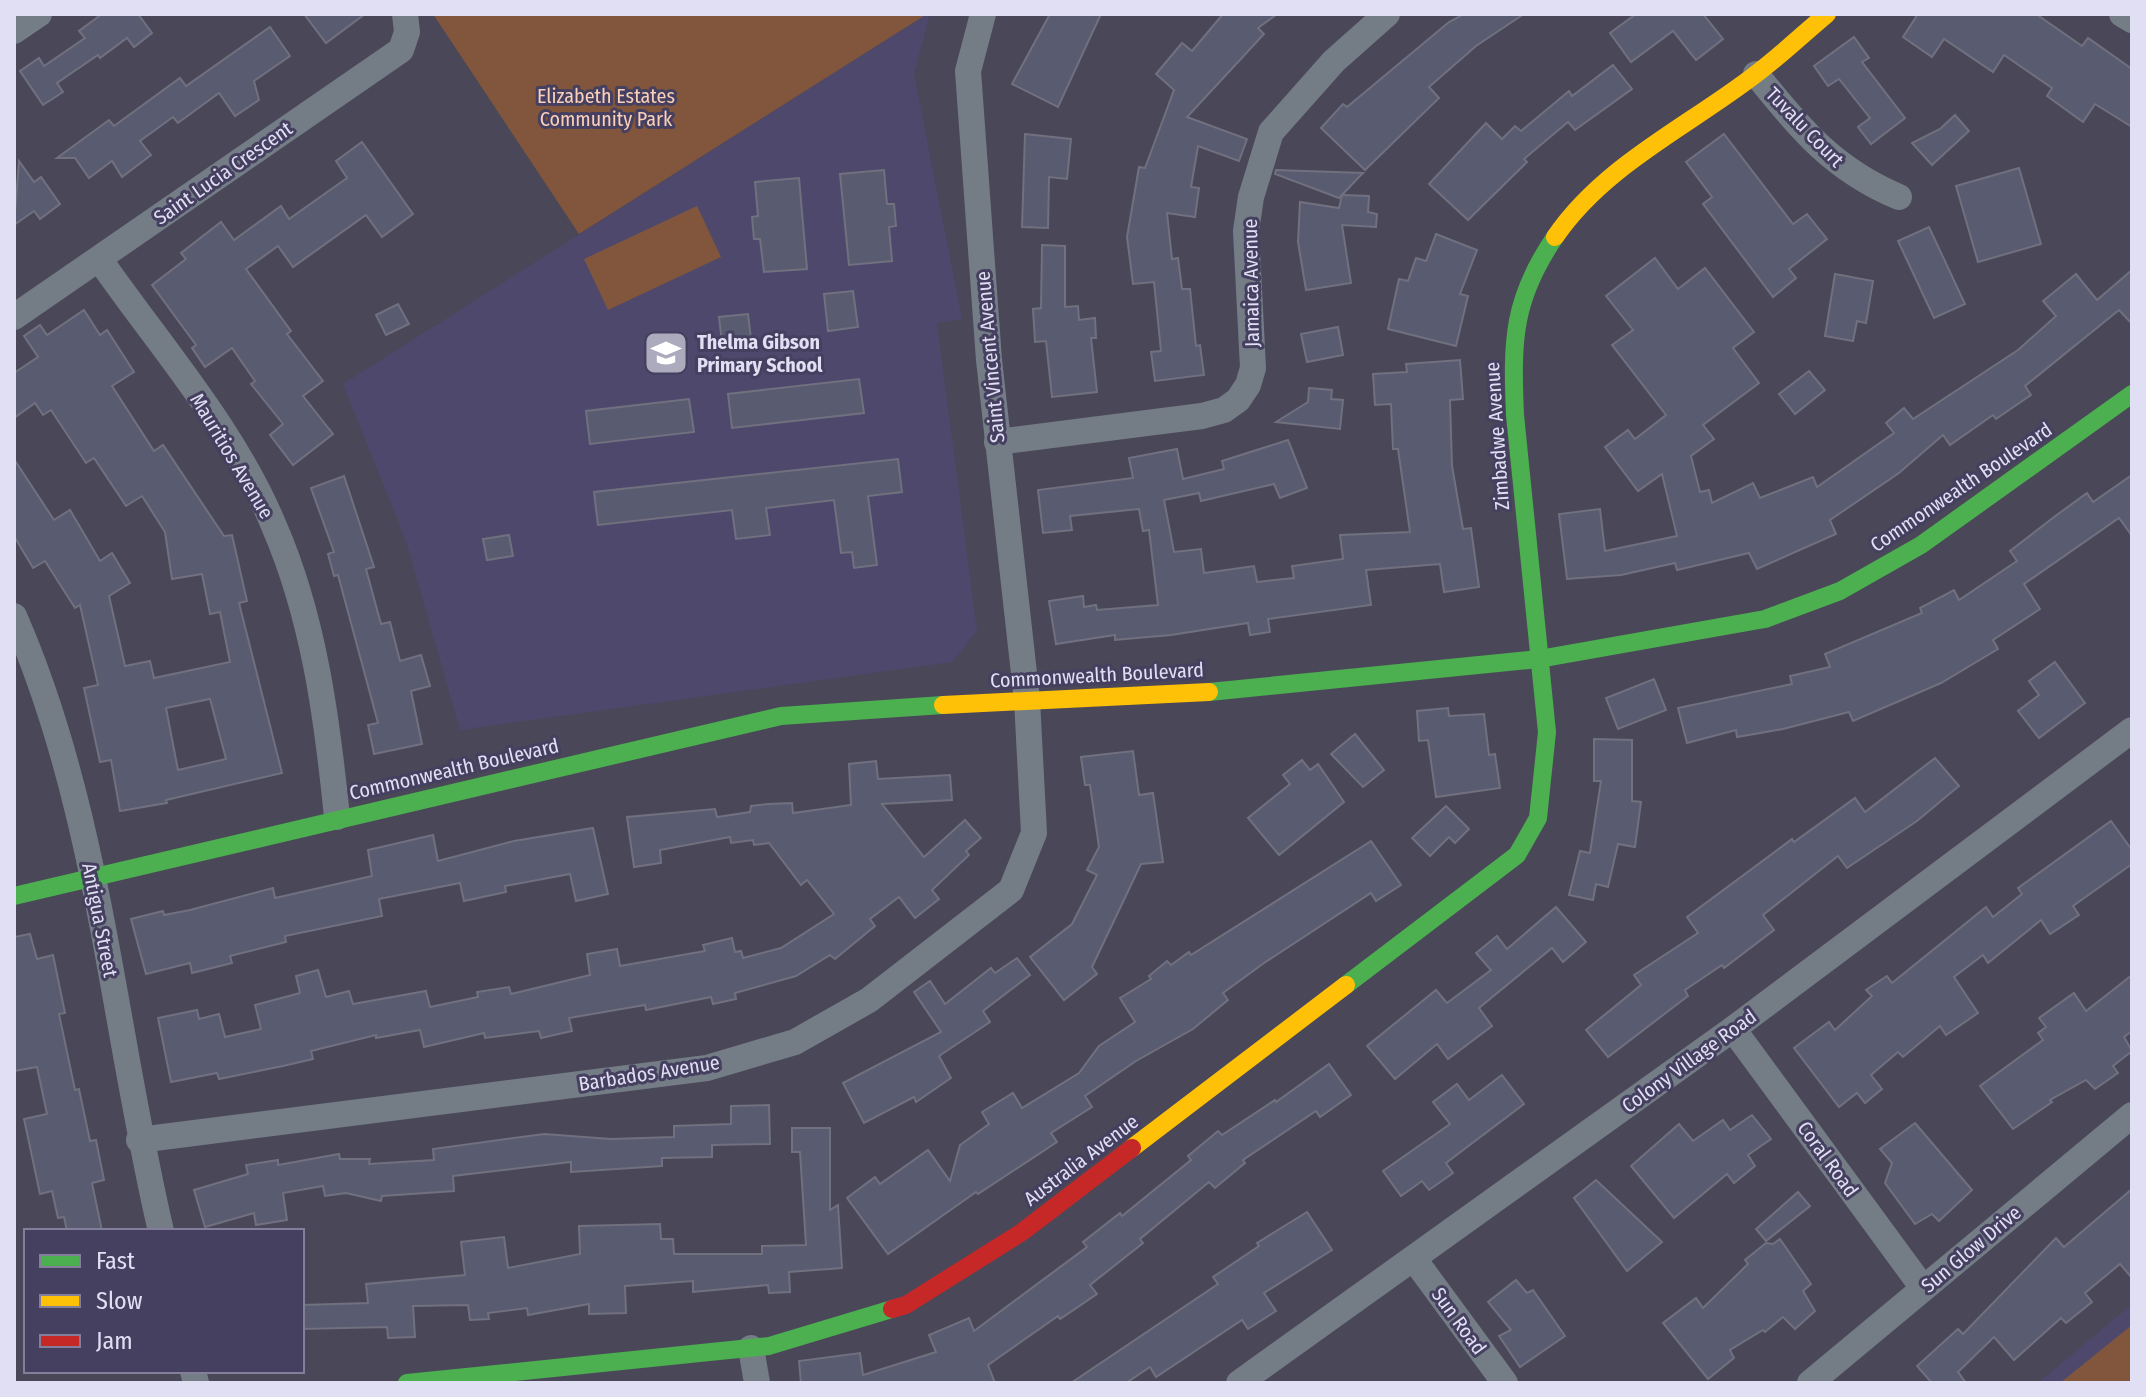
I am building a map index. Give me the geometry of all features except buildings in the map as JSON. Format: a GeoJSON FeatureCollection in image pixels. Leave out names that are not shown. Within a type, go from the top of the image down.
{"type":"FeatureCollection","features":[{"type":"Feature","properties":{"kind":"street"},"geometry":{"type":"LineString","coordinates":[[14,31],[39,14]]}},
{"type":"Feature","properties":{"kind":"street","name":"Saint Lucia Crescent"},"geometry":{"type":"LineString","coordinates":[[14,317],[401,50],[407,32],[405,14]]}},
{"type":"Feature","properties":{"kind":"street","name":"Saint Vincent Avenue"},"geometry":{"type":"LineString","coordinates":[[983,14],[968,71],[997,442],[1027,700]]}},
{"type":"Feature","properties":{"kind":"street","name":"Jamaica Avenue"},"geometry":{"type":"LineString","coordinates":[[997,442],[1182,420],[1224,410],[1238,400],[1248,385],[1253,368],[1246,231],[1251,197],[1271,132],[1334,61],[1387,14]]}},
{"type":"Feature","properties":{"kind":"street","name":"Zimbadwe Avenue"},"geometry":{"type":"LineString","coordinates":[[1539,659],[1515,415],[1513,362],[1522,295],[1538,262],[1564,224],[1598,189],[1648,149],[1756,74],[1827,14]]}},
{"type":"Feature","properties":{"kind":"street"},"geometry":{"type":"LineString","coordinates":[[2122,14],[2132,20]]}},
{"type":"Feature","properties":{"kind":"street","name":"Tuvalu Court"},"geometry":{"type":"LineString","coordinates":[[1756,74],[1837,164],[1864,183],[1899,197]]}},
{"type":"Feature","properties":{"kind":"street","name":"Mauritios Avenue"},"geometry":{"type":"LineString","coordinates":[[100,260],[235,454],[274,525],[299,597],[326,708],[337,817]]}},
{"type":"Feature","properties":{"kind":"street","name":"Commonwealth Boulevard"},"geometry":{"type":"LineString","coordinates":[[14,896],[337,817],[781,716],[1027,700],[1169,696],[1539,659],[1765,619],[1840,591],[1921,545],[2132,394]]}},
{"type":"Feature","properties":{"kind":"street","name":"Antigua Street"},"geometry":{"type":"LineString","coordinates":[[14,616],[34,661],[93,877],[139,1140],[161,1229]]}},
{"type":"Feature","properties":{"kind":"street","name":"Australia Avenue"},"geometry":{"type":"LineString","coordinates":[[407,1383],[489,1379],[751,1348],[906,1305],[1022,1232],[1517,855],[1538,818],[1544,774],[1547,732],[1539,659]]}},
{"type":"Feature","properties":{"kind":"street","name":"Barbados Avenue"},"geometry":{"type":"LineString","coordinates":[[139,1140],[707,1068],[795,1042],[869,1000],[1011,890],[1034,833],[1027,700]]}},
{"type":"Feature","properties":{"kind":"street","name":"Colony Village Road"},"geometry":{"type":"LineString","coordinates":[[1239,1383],[1733,1029],[2132,730]]}},
{"type":"Feature","properties":{"kind":"street","name":"Coral Road"},"geometry":{"type":"LineString","coordinates":[[1733,1029],[1923,1288]]}},
{"type":"Feature","properties":{"kind":"street","name":"Sun Glow Drive"},"geometry":{"type":"LineString","coordinates":[[1810,1383],[2132,1115]]}},
{"type":"Feature","properties":{"kind":"street","name":"Sun Road"},"geometry":{"type":"LineString","coordinates":[[1414,1259],[1505,1383]]}},
{"type":"Feature","properties":{"kind":"street"},"geometry":{"type":"LineString","coordinates":[[751,1348],[757,1383]]}},
{"type":"Feature","properties":{"kind":"shaded area","name":"Thelma Gibson Primary School"},"geometry":{"type":"Polygon","coordinates":[[[930,14],[914,74],[962,319],[937,323],[977,631],[952,662],[460,730],[406,541],[343,384],[930,14]]]}},
{"type":"Feature","properties":{"kind":"shaded area"},"geometry":{"type":"Polygon","coordinates":[[[2132,1304],[2132,1383],[2038,1383],[2132,1304]]]}},
{"type":"Feature","properties":{"kind":"green space","name":"Elizabeth Estates Community Park"},"geometry":{"type":"Polygon","coordinates":[[[433,14],[927,14],[579,234],[433,14]]]}},
{"type":"Feature","properties":{"kind":"green space"},"geometry":{"type":"Polygon","coordinates":[[[697,206],[721,257],[608,310],[584,259],[697,206]]]}},
{"type":"Feature","properties":{"kind":"green space"},"geometry":{"type":"Polygon","coordinates":[[[2132,1325],[2132,1383],[2060,1383],[2132,1325]]]}},
{"type":"Feature","properties":{"kind":"traffic: fast"},"geometry":{"type":"LineString","coordinates":[[1346,985],[1517,855],[1538,818],[1547,732],[1515,415],[1514,365],[1523,301],[1530,281],[1555,237]]}},
{"type":"Feature","properties":{"kind":"traffic: fast"},"geometry":{"type":"LineString","coordinates":[[1209,692],[1539,659],[1765,619],[1840,591],[1921,545],[2132,394]]}},
{"type":"Feature","properties":{"kind":"traffic: fast"},"geometry":{"type":"LineString","coordinates":[[14,896],[781,716],[943,705]]}},
{"type":"Feature","properties":{"kind":"traffic: fast"},"geometry":{"type":"LineString","coordinates":[[407,1383],[769,1346],[892,1309]]}},
{"type":"Feature","properties":{"kind":"traffic: slow"},"geometry":{"type":"LineString","coordinates":[[1555,237],[1575,211],[1622,167],[1756,74],[1827,14]]}},
{"type":"Feature","properties":{"kind":"traffic: slow"},"geometry":{"type":"LineString","coordinates":[[943,705],[1209,692]]}},
{"type":"Feature","properties":{"kind":"traffic: slow"},"geometry":{"type":"LineString","coordinates":[[1132,1148],[1346,985]]}},
{"type":"Feature","properties":{"kind":"traffic: jam"},"geometry":{"type":"LineString","coordinates":[[892,1309],[906,1305],[1022,1232],[1132,1148]]}},
{"type":"Feature","properties":{"kind":"place","name":"Thelma Gibson Primary School"},"geometry":{"type":"Point","coordinates":[666,353]}}]}
